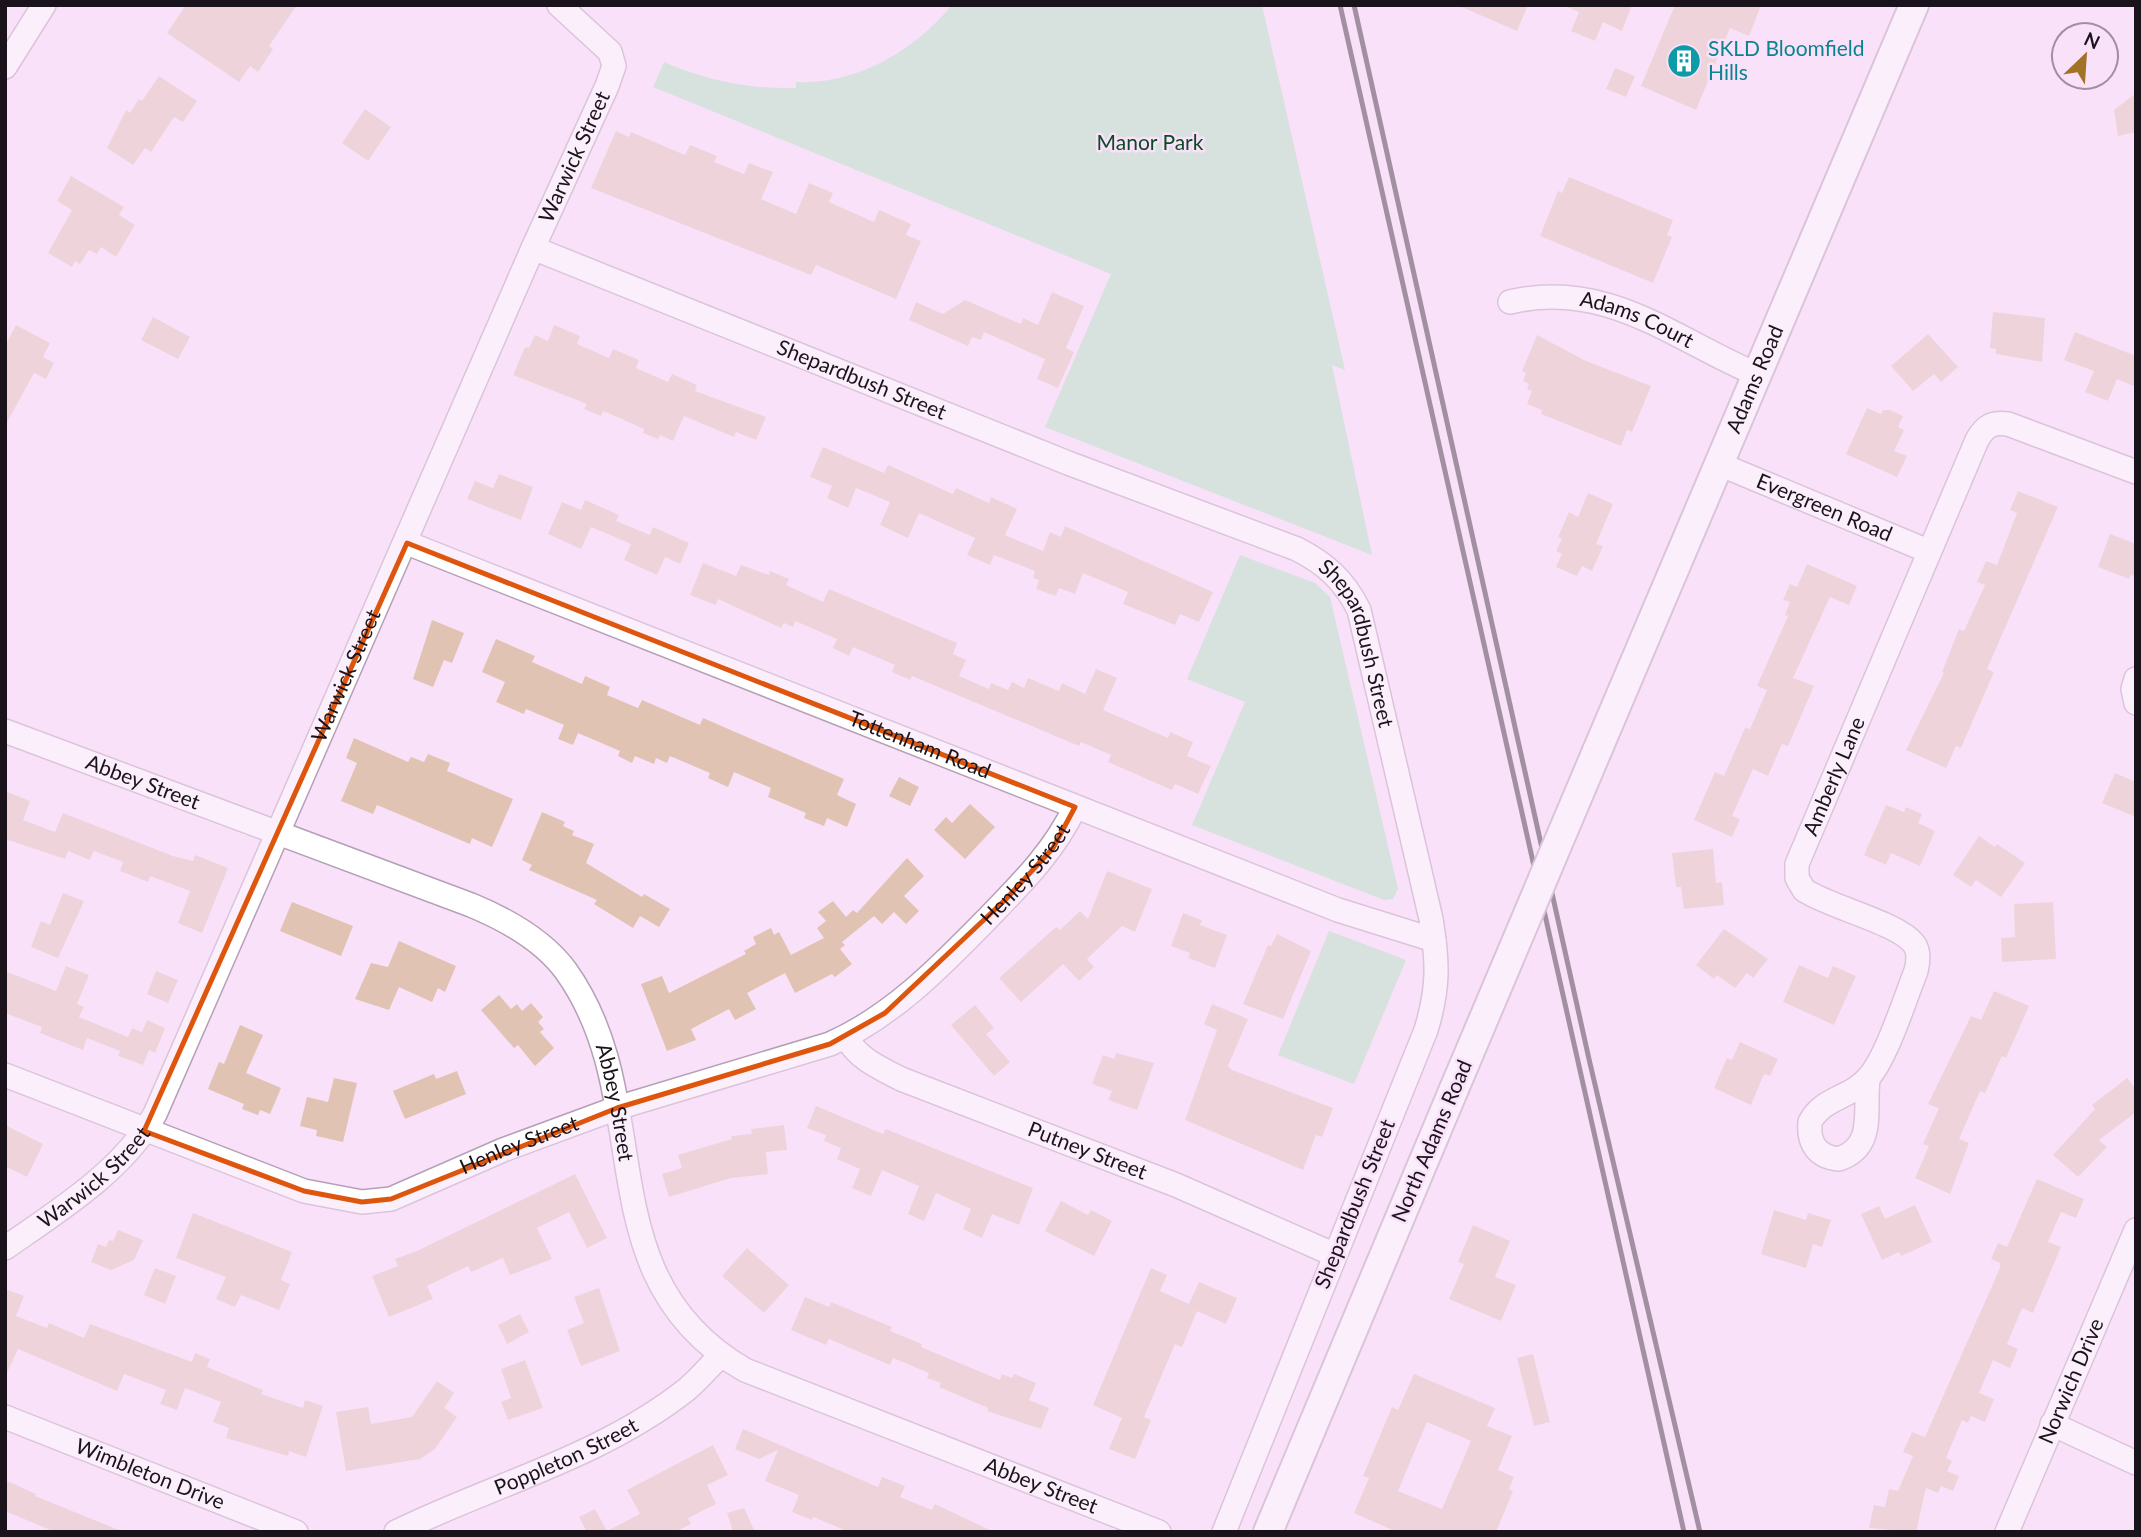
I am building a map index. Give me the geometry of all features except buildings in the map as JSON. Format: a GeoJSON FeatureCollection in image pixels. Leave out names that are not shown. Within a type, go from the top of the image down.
{"type":"FeatureCollection","features":[{"type":"Feature","properties":{"kind":"main road","name":"Adams Road"},"geometry":{"type":"LineString","coordinates":[[1597,751],[1914,5]]}},
{"type":"Feature","properties":{"kind":"main road","name":"North Adams Road"},"geometry":{"type":"LineString","coordinates":[[1268,1532],[1597,751]]}},
{"type":"Feature","properties":{"kind":"street","name":"Warwick Street"},"geometry":{"type":"LineString","coordinates":[[5,1248],[106,1171],[144,1131],[155,1114],[407,543],[533,248],[607,86],[614,66],[610,52],[559,5]]}},
{"type":"Feature","properties":{"kind":"street"},"geometry":{"type":"LineString","coordinates":[[5,67],[34,9]]}},
{"type":"Feature","properties":{"kind":"street","name":"Shepardbush Street"},"geometry":{"type":"LineString","coordinates":[[533,248],[1068,463],[1297,549],[1330,569],[1349,590],[1359,610],[1434,940],[1438,977],[1433,1008],[1224,1532]]}},
{"type":"Feature","properties":{"kind":"street","name":"Adams Court"},"geometry":{"type":"LineString","coordinates":[[1510,302],[1555,295],[1602,301],[1632,312],[1708,353],[1756,374]]}},
{"type":"Feature","properties":{"kind":"street","name":"Amberly Lane"},"geometry":{"type":"LineString","coordinates":[[1868,1080],[1916,971],[1916,946],[1899,933],[1804,890],[1797,878],[1797,864],[1928,551],[1977,440],[1984,428],[1996,423],[2023,429],[2136,472]]}},
{"type":"Feature","properties":{"kind":"street","name":"Evergreen Road"},"geometry":{"type":"LineString","coordinates":[[1718,464],[1928,551]]}},
{"type":"Feature","properties":{"kind":"street","name":"Tottenham Road"},"geometry":{"type":"LineString","coordinates":[[407,543],[1338,910],[1434,940]]}},
{"type":"Feature","properties":{"kind":"street"},"geometry":{"type":"LineString","coordinates":[[2136,679],[2133,689],[2136,703]]}},
{"type":"Feature","properties":{"kind":"street","name":"Abbey Street"},"geometry":{"type":"LineString","coordinates":[[5,731],[494,915],[542,948],[564,969],[589,1014],[610,1074],[634,1209],[658,1283],[691,1331],[720,1356],[745,1370],[1159,1532]]}},
{"type":"Feature","properties":{"kind":"street","name":"Henley Street"},"geometry":{"type":"LineString","coordinates":[[5,1075],[304,1191],[362,1202],[391,1199],[503,1150],[617,1108],[758,1067],[845,1037],[885,1013],[942,965],[1053,848],[1075,807]]}},
{"type":"Feature","properties":{"kind":"street","name":"Putney Street"},"geometry":{"type":"LineString","coordinates":[[845,1037],[852,1049],[901,1079],[1176,1185],[1335,1255]]}},
{"type":"Feature","properties":{"kind":"street","name":"Norwich Drive"},"geometry":{"type":"LineString","coordinates":[[2007,1532],[2136,1230]]}},
{"type":"Feature","properties":{"kind":"street","name":"Poppleton Street"},"geometry":{"type":"LineString","coordinates":[[396,1532],[579,1452],[645,1417],[687,1390],[720,1356]]}},
{"type":"Feature","properties":{"kind":"street","name":"Wimbleton Drive"},"geometry":{"type":"LineString","coordinates":[[5,1417],[295,1532]]}},
{"type":"Feature","properties":{"kind":"street"},"geometry":{"type":"LineString","coordinates":[[2052,1424],[2136,1463]]}},
{"type":"Feature","properties":{"kind":"highlighted area"},"geometry":{"type":"Polygon","coordinates":[[[407,543],[1075,807],[1053,848],[1006,899],[885,1013],[830,1044],[617,1108],[391,1199],[362,1202],[304,1191],[144,1131],[407,543]]]}},
{"type":"Feature","properties":{"kind":"green space","name":"Manor Park"},"geometry":{"type":"Polygon","coordinates":[[[952,5],[1262,5],[1345,370],[1332,365],[1372,555],[1045,427],[1111,274],[653,87],[664,62],[712,79],[761,87],[796,88],[796,82],[840,78],[882,62],[902,50],[937,22],[952,5]]]}},
{"type":"Feature","properties":{"kind":"green space"},"geometry":{"type":"Polygon","coordinates":[[[1240,555],[1315,583],[1330,597],[1398,889],[1393,899],[1384,900],[1192,825],[1245,702],[1187,679],[1240,555]]]}},
{"type":"Feature","properties":{"kind":"green space"},"geometry":{"type":"Polygon","coordinates":[[[1329,931],[1406,960],[1354,1084],[1278,1055],[1329,931]]]}},
{"type":"Feature","properties":{"kind":"railway"},"geometry":{"type":"LineString","coordinates":[[1340,5],[1684,1532]]}},
{"type":"Feature","properties":{"kind":"railway"},"geometry":{"type":"LineString","coordinates":[[1354,5],[1589,1059],[1700,1532]]}},
{"type":"Feature","properties":{"kind":"place","name":"SKLD Bloomfield Hills"},"geometry":{"type":"Point","coordinates":[1684,61]}}]}
